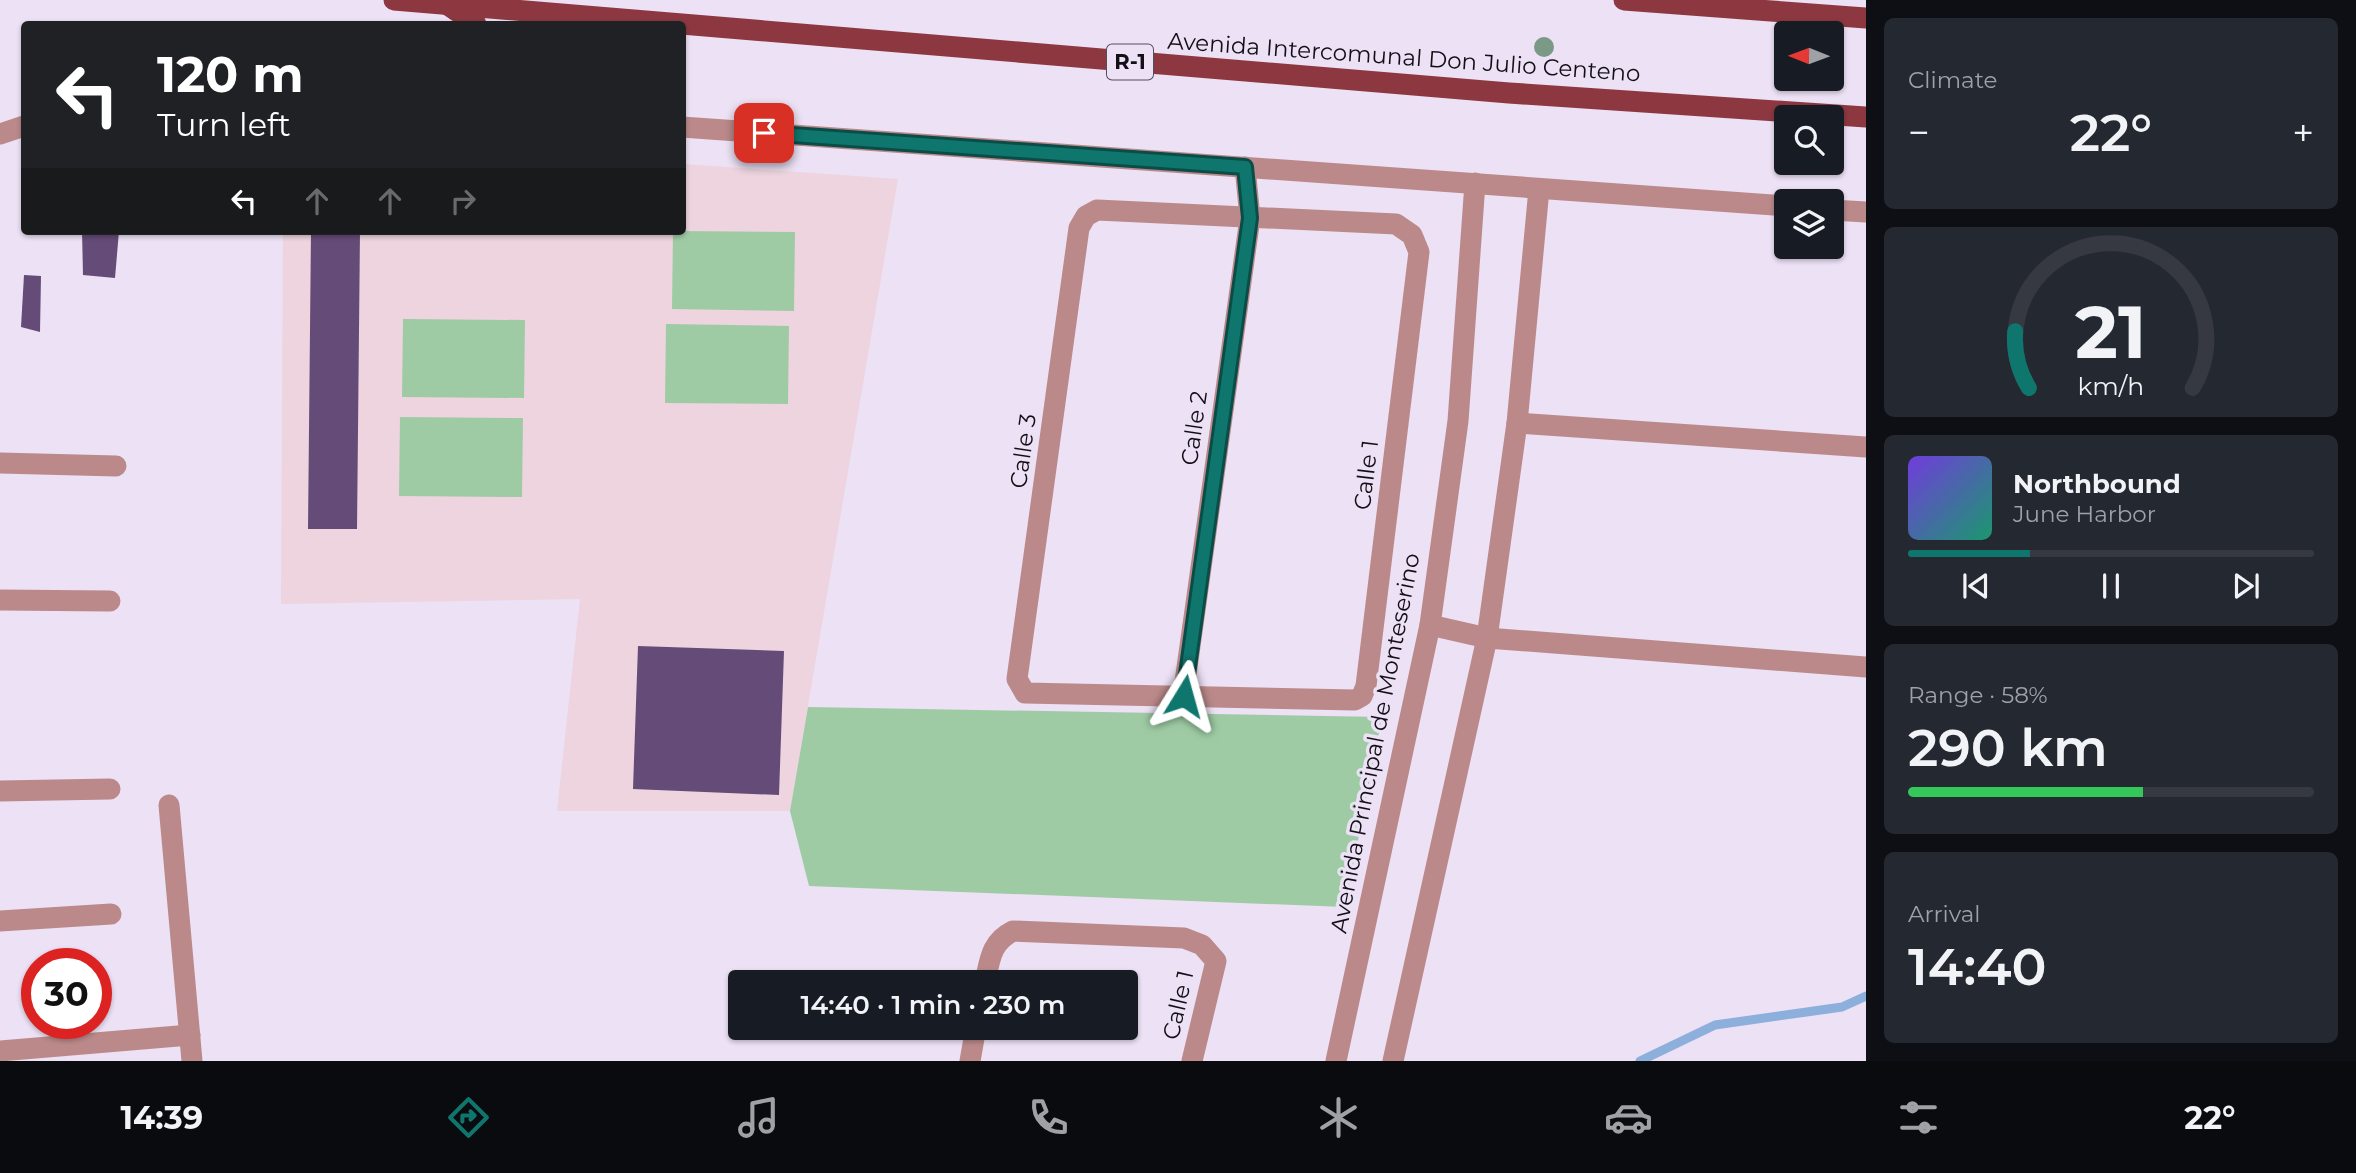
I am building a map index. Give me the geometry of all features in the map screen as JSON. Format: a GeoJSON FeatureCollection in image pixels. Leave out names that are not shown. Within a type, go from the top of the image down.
{"type":"FeatureCollection","features":[{"type":"Feature","properties":{"kind":"main road","name":"Avenida Intercomunal Don Julio Centeno"},"geometry":{"type":"LineString","coordinates":[[394,0],[649,21]]}},
{"type":"Feature","properties":{"kind":"main road"},"geometry":{"type":"LineString","coordinates":[[1624,0],[1866,18]]}},
{"type":"Feature","properties":{"kind":"main road"},"geometry":{"type":"LineString","coordinates":[[446,4],[472,21]]}},
{"type":"Feature","properties":{"kind":"main road","name":"Avenida Intercomunal Don Julio Centeno"},"geometry":{"type":"LineString","coordinates":[[686,24],[1496,92],[1866,117]]}},
{"type":"Feature","properties":{"kind":"street"},"geometry":{"type":"LineString","coordinates":[[0,134],[21,127]]}},
{"type":"Feature","properties":{"kind":"street"},"geometry":{"type":"LineString","coordinates":[[686,127],[1774,205]]}},
{"type":"Feature","properties":{"kind":"street","name":"Calle 2"},"geometry":{"type":"LineString","coordinates":[[1184,696],[1250,218],[1245,167]]}},
{"type":"Feature","properties":{"kind":"street","name":"Avenida Principal de Monteserino"},"geometry":{"type":"LineString","coordinates":[[1336,1061],[1430,625],[1458,421],[1475,183]]}},
{"type":"Feature","properties":{"kind":"street"},"geometry":{"type":"LineString","coordinates":[[1393,1061],[1487,638],[1517,423],[1539,189]]}},
{"type":"Feature","properties":{"kind":"street","name":"Calle 3"},"geometry":{"type":"LineString","coordinates":[[1184,696],[1025,693],[1017,679],[1079,228],[1086,216],[1097,210],[1250,218]]}},
{"type":"Feature","properties":{"kind":"street"},"geometry":{"type":"LineString","coordinates":[[1844,211],[1866,212]]}},
{"type":"Feature","properties":{"kind":"street","name":"Calle 1"},"geometry":{"type":"LineString","coordinates":[[1184,696],[1355,700],[1362,696],[1366,686],[1419,252],[1412,235],[1396,224],[1250,218]]}},
{"type":"Feature","properties":{"kind":"street"},"geometry":{"type":"LineString","coordinates":[[1517,423],[1866,447]]}},
{"type":"Feature","properties":{"kind":"street"},"geometry":{"type":"LineString","coordinates":[[0,463],[117,466]]}},
{"type":"Feature","properties":{"kind":"street"},"geometry":{"type":"LineString","coordinates":[[0,600],[110,601]]}},
{"type":"Feature","properties":{"kind":"street"},"geometry":{"type":"LineString","coordinates":[[1430,625],[1487,638],[1866,667]]}},
{"type":"Feature","properties":{"kind":"street"},"geometry":{"type":"LineString","coordinates":[[0,792],[110,789]]}},
{"type":"Feature","properties":{"kind":"street"},"geometry":{"type":"LineString","coordinates":[[169,805],[192,1061]]}},
{"type":"Feature","properties":{"kind":"street"},"geometry":{"type":"LineString","coordinates":[[0,921],[111,914]]}},
{"type":"Feature","properties":{"kind":"street","name":"Calle 1"},"geometry":{"type":"LineString","coordinates":[[987,970],[992,948],[1000,938],[1013,931],[1184,938],[1202,945],[1216,961],[1192,1061]]}},
{"type":"Feature","properties":{"kind":"street"},"geometry":{"type":"LineString","coordinates":[[0,1051],[190,1035]]}},
{"type":"Feature","properties":{"kind":"street"},"geometry":{"type":"LineString","coordinates":[[970,1061],[974,1040]]}},
{"type":"Feature","properties":{"kind":"shaded area"},"geometry":{"type":"Polygon","coordinates":[[[686,164],[898,179],[790,811],[557,811],[580,599],[281,604],[283,235],[686,235],[686,164]]]}},
{"type":"Feature","properties":{"kind":"green space"},"geometry":{"type":"Polygon","coordinates":[[[686,231],[795,232],[794,311],[672,309],[673,235],[686,235],[686,231]]]}},
{"type":"Feature","properties":{"kind":"green space"},"geometry":{"type":"Polygon","coordinates":[[[403,319],[525,320],[524,398],[402,397],[403,319]]]}},
{"type":"Feature","properties":{"kind":"green space"},"geometry":{"type":"Polygon","coordinates":[[[666,324],[789,326],[788,404],[665,403],[666,324]]]}},
{"type":"Feature","properties":{"kind":"green space"},"geometry":{"type":"Polygon","coordinates":[[[400,417],[523,418],[522,497],[399,496],[400,417]]]}},
{"type":"Feature","properties":{"kind":"green space"},"geometry":{"type":"Polygon","coordinates":[[[808,707],[1382,717],[1345,907],[809,886],[790,811],[808,707]]]}},
{"type":"Feature","properties":{"kind":"building"},"geometry":{"type":"Polygon","coordinates":[[[82,235],[119,235],[115,278],[83,275],[82,235]]]}},
{"type":"Feature","properties":{"kind":"building"},"geometry":{"type":"Polygon","coordinates":[[[311,235],[360,235],[357,529],[308,529],[311,235]]]}},
{"type":"Feature","properties":{"kind":"building"},"geometry":{"type":"Polygon","coordinates":[[[24,275],[41,276],[40,332],[21,327],[24,275]]]}},
{"type":"Feature","properties":{"kind":"building"},"geometry":{"type":"Polygon","coordinates":[[[638,646],[784,651],[779,795],[633,789],[638,646]]]}},
{"type":"Feature","properties":{"kind":"waterway"},"geometry":{"type":"LineString","coordinates":[[1640,1061],[1715,1025],[1842,1007],[1866,996]]}},
{"type":"Feature","properties":{"kind":"route"},"geometry":{"type":"LineString","coordinates":[[764,133],[1245,167],[1250,218],[1184,696]]}}]}
